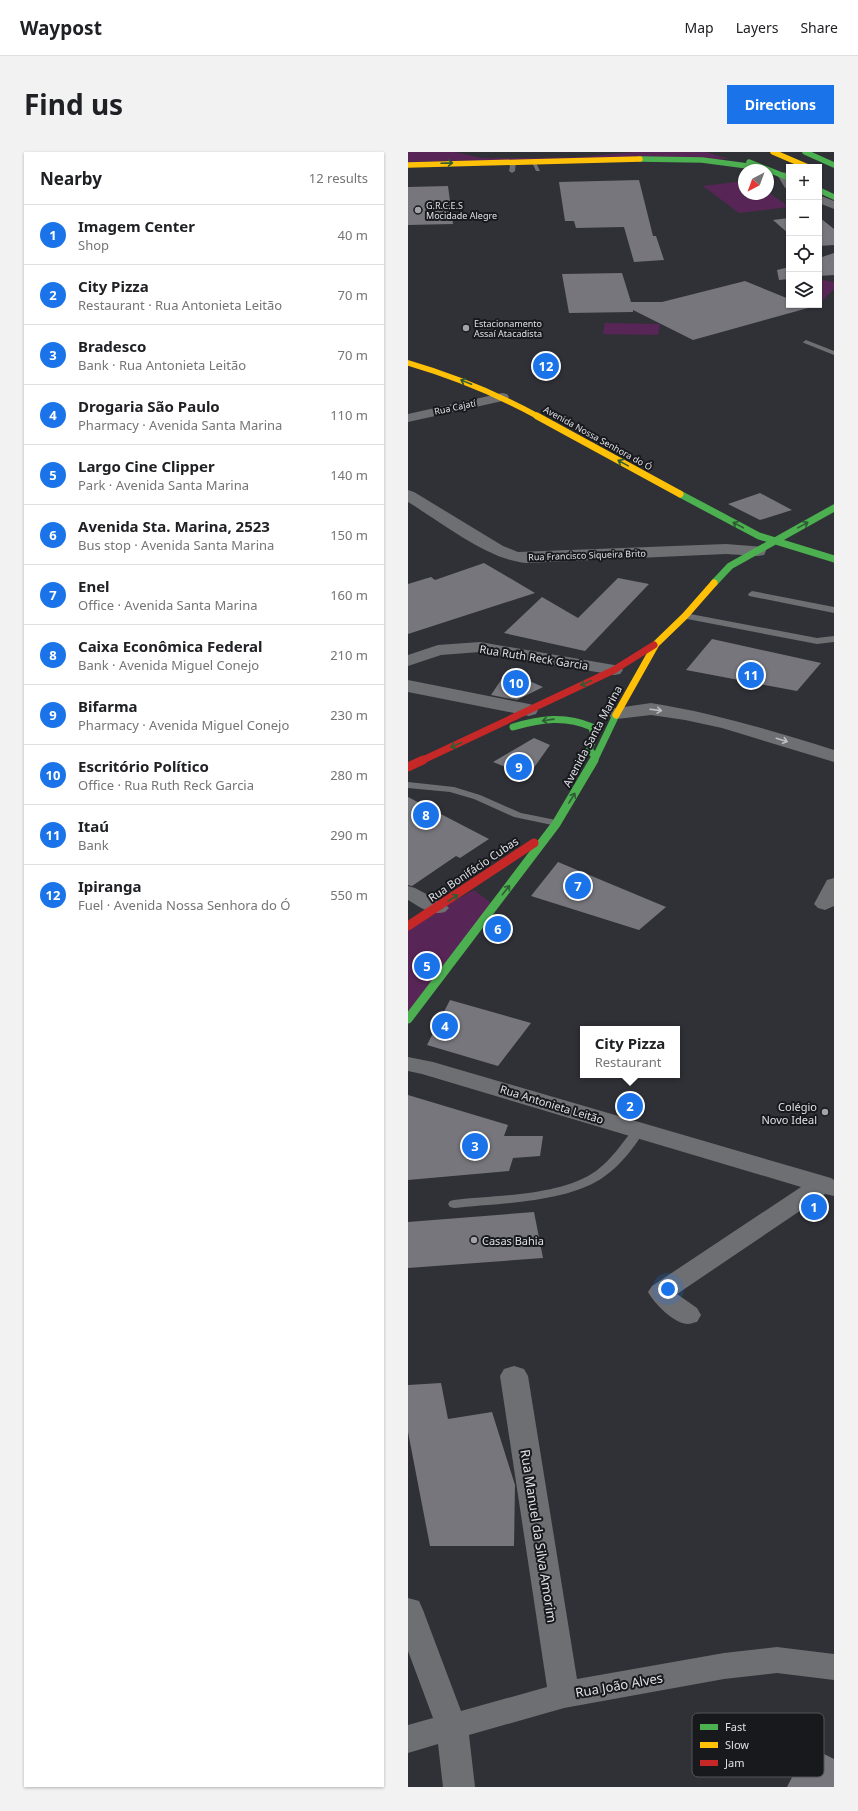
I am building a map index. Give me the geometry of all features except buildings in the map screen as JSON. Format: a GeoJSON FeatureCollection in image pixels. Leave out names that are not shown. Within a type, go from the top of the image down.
{"type":"FeatureCollection","features":[{"type":"Feature","properties":{"kind":"main road"},"geometry":{"type":"LineString","coordinates":[[485,154],[520,156],[612,152]]}},
{"type":"Feature","properties":{"kind":"main road"},"geometry":{"type":"LineString","coordinates":[[805,152],[834,165]]}},
{"type":"Feature","properties":{"kind":"main road"},"geometry":{"type":"LineString","coordinates":[[814,152],[834,159]]}},
{"type":"Feature","properties":{"kind":"main road"},"geometry":{"type":"LineString","coordinates":[[773,153],[800,164]]}},
{"type":"Feature","properties":{"kind":"main road"},"geometry":{"type":"LineString","coordinates":[[730,155],[753,164]]}},
{"type":"Feature","properties":{"kind":"main road"},"geometry":{"type":"LineString","coordinates":[[408,165],[513,166],[533,161],[692,158],[750,164]]}},
{"type":"Feature","properties":{"kind":"main road"},"geometry":{"type":"LineString","coordinates":[[774,174],[786,180]]}},
{"type":"Feature","properties":{"kind":"main road"},"geometry":{"type":"LineString","coordinates":[[822,191],[834,197]]}},
{"type":"Feature","properties":{"kind":"main road","name":"Avenida Nossa Senhora do Ó"},"geometry":{"type":"LineString","coordinates":[[408,364],[452,376],[502,397],[738,526],[773,542],[834,559]]}},
{"type":"Feature","properties":{"kind":"main road","name":"Avenida Santa Marina"},"geometry":{"type":"LineString","coordinates":[[408,1018],[436,979],[554,827],[596,758],[617,713],[656,644],[685,616],[730,566],[834,508]]}},
{"type":"Feature","properties":{"kind":"main road"},"geometry":{"type":"LineString","coordinates":[[408,767],[614,670],[656,644]]}},
{"type":"Feature","properties":{"kind":"main road"},"geometry":{"type":"LineString","coordinates":[[480,733],[501,731],[522,724],[551,719],[575,719],[584,721],[592,727],[594,736],[589,750],[596,758]]}},
{"type":"Feature","properties":{"kind":"main road","name":"Rua Bonifácio Cubas"},"geometry":{"type":"LineString","coordinates":[[408,926],[438,908],[554,827]]}},
{"type":"Feature","properties":{"kind":"street"},"geometry":{"type":"LineString","coordinates":[[822,200],[834,205]]}},
{"type":"Feature","properties":{"kind":"street","name":"Rua Cajatí"},"geometry":{"type":"LineString","coordinates":[[408,418],[502,397]]}},
{"type":"Feature","properties":{"kind":"street","name":"Rua Francisco Siqueira Brito"},"geometry":{"type":"LineString","coordinates":[[408,495],[497,550],[515,557],[726,549],[758,550]]}},
{"type":"Feature","properties":{"kind":"street","name":"Rua Ruth Reck Garcia"},"geometry":{"type":"LineString","coordinates":[[408,661],[438,650],[480,647],[614,670]]}},
{"type":"Feature","properties":{"kind":"street"},"geometry":{"type":"LineString","coordinates":[[408,686],[529,710]]}},
{"type":"Feature","properties":{"kind":"street"},"geometry":{"type":"LineString","coordinates":[[617,713],[651,709],[685,714],[726,723],[834,756]]}},
{"type":"Feature","properties":{"kind":"street"},"geometry":{"type":"LineString","coordinates":[[825,904],[834,884]]}},
{"type":"Feature","properties":{"kind":"street"},"geometry":{"type":"LineString","coordinates":[[408,892],[438,908]]}},
{"type":"Feature","properties":{"kind":"street","name":"Rua Antonieta Leitão"},"geometry":{"type":"LineString","coordinates":[[408,1064],[432,1069],[828,1186]]}},
{"type":"Feature","properties":{"kind":"street"},"geometry":{"type":"LineString","coordinates":[[688,1315],[664,1297],[662,1292],[828,1186]]}},
{"type":"Feature","properties":{"kind":"street","name":"Rua Manuel da Silva Amorim"},"geometry":{"type":"LineString","coordinates":[[514,1376],[564,1695]]}},
{"type":"Feature","properties":{"kind":"street"},"geometry":{"type":"LineString","coordinates":[[408,1610],[452,1728],[459,1787]]}},
{"type":"Feature","properties":{"kind":"street","name":"Rua João Alves"},"geometry":{"type":"LineString","coordinates":[[408,1739],[452,1728],[564,1695],[724,1666],[777,1660],[834,1668]]}},
{"type":"Feature","properties":{"kind":"lane"},"geometry":{"type":"LineString","coordinates":[[533,161],[538,170]]}},
{"type":"Feature","properties":{"kind":"lane"},"geometry":{"type":"LineString","coordinates":[[806,342],[834,353]]}},
{"type":"Feature","properties":{"kind":"lane"},"geometry":{"type":"LineString","coordinates":[[752,594],[834,610]]}},
{"type":"Feature","properties":{"kind":"lane"},"geometry":{"type":"LineString","coordinates":[[685,616],[817,641],[834,639]]}},
{"type":"Feature","properties":{"kind":"lane"},"geometry":{"type":"LineString","coordinates":[[408,785],[451,789],[477,797],[518,815],[554,827]]}},
{"type":"Feature","properties":{"kind":"lane"},"geometry":{"type":"LineString","coordinates":[[454,1204],[555,1192],[579,1185],[604,1171],[639,1130]]}},
{"type":"Feature","properties":{"kind":"shaded area"},"geometry":{"type":"Polygon","coordinates":[[[408,152],[455,152],[482,158],[539,158],[583,157],[632,152],[706,152],[729,159],[408,162],[408,152]]]}},
{"type":"Feature","properties":{"kind":"shaded area"},"geometry":{"type":"Polygon","coordinates":[[[738,182],[738,200],[774,200],[774,196],[786,205],[786,207],[739,213],[703,186],[738,182]]]}},
{"type":"Feature","properties":{"kind":"shaded area"},"geometry":{"type":"Polygon","coordinates":[[[822,280],[834,282],[834,289],[823,300],[822,280]]]}},
{"type":"Feature","properties":{"kind":"shaded area"},"geometry":{"type":"Polygon","coordinates":[[[605,323],[660,324],[658,335],[603,334],[605,323]]]}},
{"type":"Feature","properties":{"kind":"shaded area"},"geometry":{"type":"Polygon","coordinates":[[[474,890],[494,905],[408,1018],[408,926],[474,890]]]}},
{"type":"Feature","properties":{"kind":"traffic: fast"},"geometry":{"type":"LineString","coordinates":[[805,152],[834,165]]}},
{"type":"Feature","properties":{"kind":"traffic: fast"},"geometry":{"type":"LineString","coordinates":[[640,159],[702,160],[740,164]]}},
{"type":"Feature","properties":{"kind":"traffic: fast"},"geometry":{"type":"LineString","coordinates":[[749,162],[786,177]]}},
{"type":"Feature","properties":{"kind":"traffic: fast"},"geometry":{"type":"LineString","coordinates":[[822,191],[834,197]]}},
{"type":"Feature","properties":{"kind":"traffic: fast"},"geometry":{"type":"LineString","coordinates":[[680,494],[759,536],[834,559]]}},
{"type":"Feature","properties":{"kind":"traffic: fast"},"geometry":{"type":"LineString","coordinates":[[714,583],[730,566],[834,508]]}},
{"type":"Feature","properties":{"kind":"traffic: fast"},"geometry":{"type":"LineString","coordinates":[[408,1019],[556,824],[589,771],[616,715]]}},
{"type":"Feature","properties":{"kind":"traffic: fast"},"geometry":{"type":"LineString","coordinates":[[513,727],[553,719],[573,720],[582,723],[592,727],[594,736],[589,750],[594,755]]}},
{"type":"Feature","properties":{"kind":"traffic: slow"},"geometry":{"type":"LineString","coordinates":[[773,152],[801,164]]}},
{"type":"Feature","properties":{"kind":"traffic: slow"},"geometry":{"type":"LineString","coordinates":[[408,165],[640,159]]}},
{"type":"Feature","properties":{"kind":"traffic: slow"},"geometry":{"type":"LineString","coordinates":[[408,363],[452,376],[502,397],[680,494]]}},
{"type":"Feature","properties":{"kind":"traffic: slow"},"geometry":{"type":"LineString","coordinates":[[616,715],[656,644],[685,616],[714,583]]}},
{"type":"Feature","properties":{"kind":"traffic: jam"},"geometry":{"type":"LineString","coordinates":[[408,767],[614,670],[654,645]]}},
{"type":"Feature","properties":{"kind":"traffic: jam"},"geometry":{"type":"LineString","coordinates":[[408,926],[534,843]]}},
{"type":"Feature","properties":{"kind":"place","name":"G.R.C.E.S Mocidade Alegre"},"geometry":{"type":"Point","coordinates":[418,210]}},
{"type":"Feature","properties":{"kind":"place","name":"Estacionamento Assaí Atacadista"},"geometry":{"type":"Point","coordinates":[466,328]}},
{"type":"Feature","properties":{"kind":"place","name":"Ipiranga"},"geometry":{"type":"Point","coordinates":[546,366]}},
{"type":"Feature","properties":{"kind":"place","name":"Itaú"},"geometry":{"type":"Point","coordinates":[751,675]}},
{"type":"Feature","properties":{"kind":"place","name":"Escritório Político"},"geometry":{"type":"Point","coordinates":[516,683]}},
{"type":"Feature","properties":{"kind":"place","name":"Bifarma"},"geometry":{"type":"Point","coordinates":[519,767]}},
{"type":"Feature","properties":{"kind":"place","name":"Caixa Econômica Federal"},"geometry":{"type":"Point","coordinates":[426,815]}},
{"type":"Feature","properties":{"kind":"place","name":"Enel"},"geometry":{"type":"Point","coordinates":[578,886]}},
{"type":"Feature","properties":{"kind":"place","name":"Avenida Sta. Marina, 2523"},"geometry":{"type":"Point","coordinates":[498,929]}},
{"type":"Feature","properties":{"kind":"place","name":"Largo Cine Clipper"},"geometry":{"type":"Point","coordinates":[427,966]}},
{"type":"Feature","properties":{"kind":"place","name":"Drogaria São Paulo"},"geometry":{"type":"Point","coordinates":[445,1026]}},
{"type":"Feature","properties":{"kind":"place","name":"City Pizza"},"geometry":{"type":"Point","coordinates":[630,1106]}},
{"type":"Feature","properties":{"kind":"place","name":"Colégio Novo Ideal"},"geometry":{"type":"Point","coordinates":[825,1112]}},
{"type":"Feature","properties":{"kind":"place","name":"Bradesco"},"geometry":{"type":"Point","coordinates":[475,1146]}},
{"type":"Feature","properties":{"kind":"place","name":"Imagem Center"},"geometry":{"type":"Point","coordinates":[814,1207]}},
{"type":"Feature","properties":{"kind":"place","name":"Casas Bahia"},"geometry":{"type":"Point","coordinates":[474,1240]}}]}
